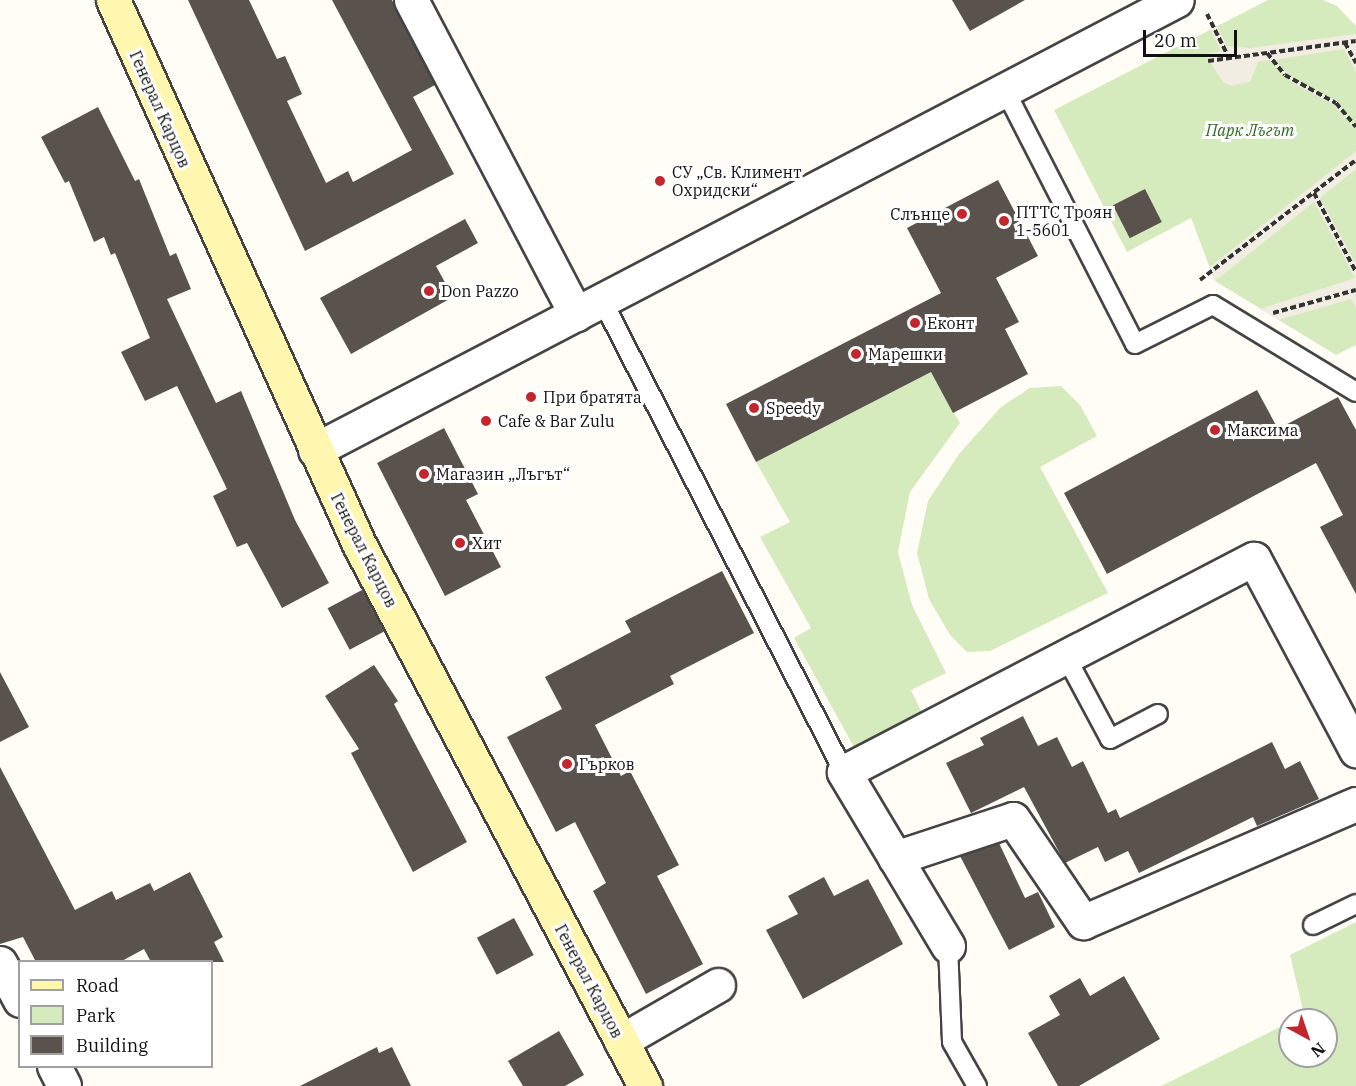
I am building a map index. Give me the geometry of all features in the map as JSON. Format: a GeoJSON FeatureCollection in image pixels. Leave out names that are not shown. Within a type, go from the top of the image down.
{"type":"FeatureCollection","features":[{"type":"Feature","properties":{"kind":"main road","name":"Генерал Карцов"},"geometry":{"type":"LineString","coordinates":[[113,0],[364,554],[621,1041],[639,1084]]}},
{"type":"Feature","properties":{"kind":"street"},"geometry":{"type":"LineString","coordinates":[[411,0],[589,307]]}},
{"type":"Feature","properties":{"kind":"street"},"geometry":{"type":"LineString","coordinates":[[315,450],[1005,90],[1191,5]]}},
{"type":"Feature","properties":{"kind":"street"},"geometry":{"type":"LineString","coordinates":[[948,945],[844,772],[1065,655],[1254,559],[1356,750]]}},
{"type":"Feature","properties":{"kind":"street"},"geometry":{"type":"LineString","coordinates":[[895,858],[1013,819],[1083,922],[1356,804]]}},
{"type":"Feature","properties":{"kind":"street"},"geometry":{"type":"LineString","coordinates":[[0,963],[18,996]]}},
{"type":"Feature","properties":{"kind":"street"},"geometry":{"type":"LineString","coordinates":[[621,1041],[718,985]]}},
{"type":"Feature","properties":{"kind":"street"},"geometry":{"type":"LineString","coordinates":[[55,1068],[64,1086]]}},
{"type":"Feature","properties":{"kind":"lane"},"geometry":{"type":"LineString","coordinates":[[1005,90],[1135,344],[1213,304],[1356,392]]}},
{"type":"Feature","properties":{"kind":"lane"},"geometry":{"type":"LineString","coordinates":[[589,307],[844,772]]}},
{"type":"Feature","properties":{"kind":"lane"},"geometry":{"type":"LineString","coordinates":[[1065,655],[1110,739],[1158,714]]}},
{"type":"Feature","properties":{"kind":"lane"},"geometry":{"type":"LineString","coordinates":[[1313,925],[1356,904]]}},
{"type":"Feature","properties":{"kind":"lane"},"geometry":{"type":"LineString","coordinates":[[948,945],[952,1042],[977,1086]]}},
{"type":"Feature","properties":{"kind":"path"},"geometry":{"type":"LineString","coordinates":[[1191,5],[1229,58]]}},
{"type":"Feature","properties":{"kind":"path"},"geometry":{"type":"LineString","coordinates":[[1208,61],[1356,41]]}},
{"type":"Feature","properties":{"kind":"path"},"geometry":{"type":"LineString","coordinates":[[1345,43],[1356,63]]}},
{"type":"Feature","properties":{"kind":"path"},"geometry":{"type":"LineString","coordinates":[[1266,53],[1285,75],[1336,103],[1356,127]]}},
{"type":"Feature","properties":{"kind":"path"},"geometry":{"type":"LineString","coordinates":[[1193,284],[1213,274],[1356,160]]}},
{"type":"Feature","properties":{"kind":"path"},"geometry":{"type":"LineString","coordinates":[[1314,194],[1356,272]]}},
{"type":"Feature","properties":{"kind":"path"},"geometry":{"type":"LineString","coordinates":[[1242,322],[1356,290]]}},
{"type":"Feature","properties":{"kind":"green space","name":"Парк Лъгът"},"geometry":{"type":"Polygon","coordinates":[[[1268,0],[1323,0],[1337,6],[1356,26],[1356,345],[1336,355],[1215,281],[1191,218],[1127,252],[1054,110],[1268,0]]]}},
{"type":"Feature","properties":{"kind":"green space"},"geometry":{"type":"Polygon","coordinates":[[[931,372],[960,423],[910,492],[898,552],[912,605],[946,673],[911,690],[923,715],[855,749],[794,638],[811,628],[760,537],[790,522],[756,462],[931,372]]]}},
{"type":"Feature","properties":{"kind":"green space"},"geometry":{"type":"Polygon","coordinates":[[[1061,386],[1080,405],[1097,436],[1040,467],[1108,593],[990,651],[967,652],[950,635],[929,599],[917,553],[928,501],[959,454],[1001,407],[1030,388],[1061,386]]]}},
{"type":"Feature","properties":{"kind":"green space"},"geometry":{"type":"Polygon","coordinates":[[[1356,922],[1356,1086],[1161,1086],[1278,1028],[1278,1068],[1338,1068],[1338,1008],[1302,1008],[1290,955],[1356,922]]]}},
{"type":"Feature","properties":{"kind":"shaded area"},"geometry":{"type":"Polygon","coordinates":[[[1217,26],[1227,46],[1250,48],[1356,34],[1356,72],[1344,49],[1274,60],[1293,79],[1337,101],[1356,130],[1334,105],[1291,82],[1269,60],[1258,62],[1250,82],[1231,86],[1223,82],[1205,54],[1221,51],[1211,30],[1217,26]]]}},
{"type":"Feature","properties":{"kind":"shaded area"},"geometry":{"type":"Polygon","coordinates":[[[1356,151],[1356,169],[1320,198],[1356,264],[1356,308],[1351,299],[1278,320],[1260,309],[1355,278],[1314,202],[1215,281],[1210,267],[1356,151]]]}},
{"type":"Feature","properties":{"kind":"building"},"geometry":{"type":"Polygon","coordinates":[[[188,0],[249,0],[277,59],[285,56],[302,94],[287,101],[326,183],[348,171],[353,182],[412,150],[332,0],[392,0],[435,85],[413,97],[454,174],[305,251],[188,0]]]}},
{"type":"Feature","properties":{"kind":"building"},"geometry":{"type":"Polygon","coordinates":[[[952,0],[1025,0],[970,31],[952,0]]]}},
{"type":"Feature","properties":{"kind":"building"},"geometry":{"type":"Polygon","coordinates":[[[98,107],[135,181],[139,179],[170,256],[176,253],[191,289],[167,299],[216,403],[241,391],[295,520],[329,583],[282,608],[247,543],[237,547],[213,496],[227,489],[177,386],[145,401],[121,352],[150,338],[115,253],[111,255],[104,237],[94,242],[69,181],[65,183],[41,137],[98,107]]]}},
{"type":"Feature","properties":{"kind":"building"},"geometry":{"type":"Polygon","coordinates":[[[998,180],[1038,256],[996,278],[1019,322],[1005,329],[1028,374],[953,413],[931,372],[756,462],[726,404],[941,293],[907,228],[998,180]]]}},
{"type":"Feature","properties":{"kind":"building"},"geometry":{"type":"Polygon","coordinates":[[[1145,189],[1162,222],[1130,238],[1113,205],[1145,189]]]}},
{"type":"Feature","properties":{"kind":"building"},"geometry":{"type":"Polygon","coordinates":[[[465,219],[478,243],[436,266],[453,297],[351,354],[320,298],[465,219]]]}},
{"type":"Feature","properties":{"kind":"building"},"geometry":{"type":"Polygon","coordinates":[[[1257,390],[1278,429],[1338,397],[1356,430],[1356,594],[1320,527],[1343,515],[1316,463],[1107,574],[1064,493],[1257,390]]]}},
{"type":"Feature","properties":{"kind":"building"},"geometry":{"type":"Polygon","coordinates":[[[444,428],[478,494],[466,500],[501,567],[445,596],[377,463],[444,428]]]}},
{"type":"Feature","properties":{"kind":"building"},"geometry":{"type":"Polygon","coordinates":[[[722,571],[754,633],[670,676],[674,684],[595,725],[621,776],[630,771],[679,865],[657,876],[703,964],[646,994],[593,891],[606,883],[575,822],[556,832],[507,737],[562,709],[545,677],[631,632],[625,621],[722,571]]]}},
{"type":"Feature","properties":{"kind":"building"},"geometry":{"type":"Polygon","coordinates":[[[362,590],[384,631],[350,650],[328,608],[362,590]]]}},
{"type":"Feature","properties":{"kind":"building"},"geometry":{"type":"Polygon","coordinates":[[[374,665],[398,701],[394,704],[467,842],[413,872],[351,753],[359,749],[325,696],[374,665]]]}},
{"type":"Feature","properties":{"kind":"building"},"geometry":{"type":"Polygon","coordinates":[[[0,672],[29,727],[0,742],[0,672]]]}},
{"type":"Feature","properties":{"kind":"building"},"geometry":{"type":"Polygon","coordinates":[[[1023,716],[1038,746],[1057,737],[1072,767],[1083,761],[1108,813],[1116,809],[1120,818],[1272,742],[1285,769],[1300,761],[1319,799],[1257,826],[1253,817],[1139,873],[1128,851],[1105,862],[1098,847],[1065,863],[1024,787],[971,813],[946,763],[984,745],[980,738],[1023,716]]]}},
{"type":"Feature","properties":{"kind":"building"},"geometry":{"type":"Polygon","coordinates":[[[0,767],[75,910],[112,891],[116,900],[150,883],[154,891],[190,872],[223,937],[214,942],[224,962],[150,960],[144,949],[124,960],[35,960],[23,937],[0,944],[0,767]]]}},
{"type":"Feature","properties":{"kind":"building"},"geometry":{"type":"Polygon","coordinates":[[[999,843],[1025,898],[1038,892],[1055,927],[1009,950],[960,856],[999,843]]]}},
{"type":"Feature","properties":{"kind":"building"},"geometry":{"type":"Polygon","coordinates":[[[824,877],[834,896],[868,879],[903,944],[803,999],[766,930],[798,914],[788,896],[824,877]]]}},
{"type":"Feature","properties":{"kind":"building"},"geometry":{"type":"Polygon","coordinates":[[[514,918],[534,955],[497,975],[477,938],[514,918]]]}},
{"type":"Feature","properties":{"kind":"building"},"geometry":{"type":"Polygon","coordinates":[[[1124,976],[1160,1039],[1079,1086],[1058,1086],[1028,1033],[1060,1015],[1049,996],[1080,978],[1090,996],[1124,976]]]}},
{"type":"Feature","properties":{"kind":"building"},"geometry":{"type":"Polygon","coordinates":[[[559,1031],[584,1075],[565,1086],[523,1086],[508,1061],[559,1031]]]}},
{"type":"Feature","properties":{"kind":"building"},"geometry":{"type":"Polygon","coordinates":[[[377,1047],[379,1053],[392,1047],[411,1086],[300,1086],[377,1047]]]}},
{"type":"Feature","properties":{"kind":"place","name":"СУ „Св. Климент Охридски“"},"geometry":{"type":"Point","coordinates":[660,181]}},
{"type":"Feature","properties":{"kind":"place","name":"Слънце"},"geometry":{"type":"Point","coordinates":[962,214]}},
{"type":"Feature","properties":{"kind":"place","name":"ПТТС Троян 1-5601"},"geometry":{"type":"Point","coordinates":[1004,221]}},
{"type":"Feature","properties":{"kind":"place","name":"Don Pazzo"},"geometry":{"type":"Point","coordinates":[429,291]}},
{"type":"Feature","properties":{"kind":"place","name":"Еконт"},"geometry":{"type":"Point","coordinates":[915,323]}},
{"type":"Feature","properties":{"kind":"place","name":"Марешки"},"geometry":{"type":"Point","coordinates":[856,354]}},
{"type":"Feature","properties":{"kind":"place","name":"При братята"},"geometry":{"type":"Point","coordinates":[531,397]}},
{"type":"Feature","properties":{"kind":"place","name":"Speedy"},"geometry":{"type":"Point","coordinates":[754,408]}},
{"type":"Feature","properties":{"kind":"place","name":"Cafe & Bar Zulu"},"geometry":{"type":"Point","coordinates":[486,421]}},
{"type":"Feature","properties":{"kind":"place","name":"Максима"},"geometry":{"type":"Point","coordinates":[1215,430]}},
{"type":"Feature","properties":{"kind":"place","name":"Магазин „Лъгът“"},"geometry":{"type":"Point","coordinates":[424,474]}},
{"type":"Feature","properties":{"kind":"place","name":"Хит"},"geometry":{"type":"Point","coordinates":[460,543]}},
{"type":"Feature","properties":{"kind":"place","name":"Гърков"},"geometry":{"type":"Point","coordinates":[567,764]}}]}
